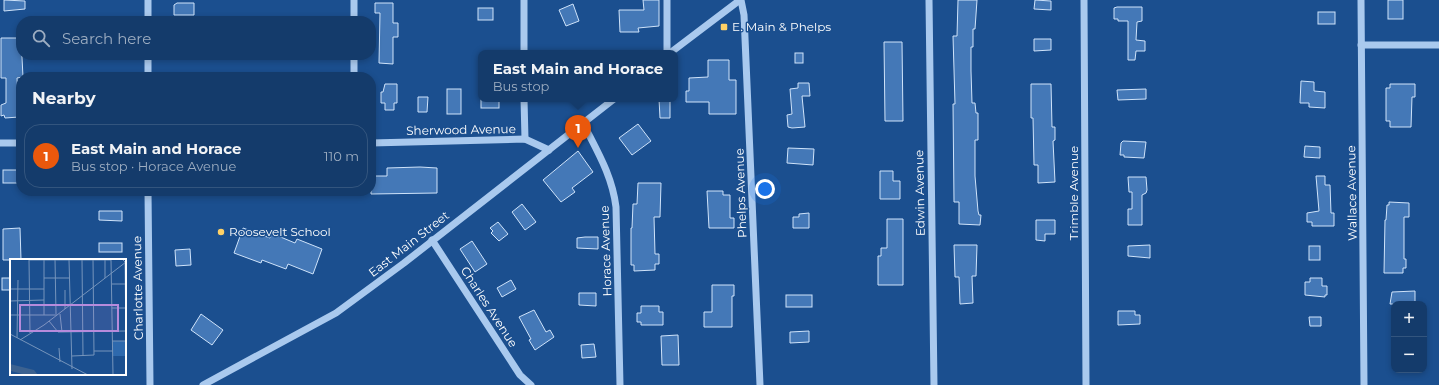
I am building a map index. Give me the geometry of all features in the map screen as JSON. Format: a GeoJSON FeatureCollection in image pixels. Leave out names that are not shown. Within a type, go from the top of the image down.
{"type":"FeatureCollection","features":[{"type":"Feature","properties":{"kind":"street"},"geometry":{"type":"LineString","coordinates":[[148,0],[148,16]]}},
{"type":"Feature","properties":{"kind":"street"},"geometry":{"type":"LineString","coordinates":[[354,0],[354,16]]}},
{"type":"Feature","properties":{"kind":"street"},"geometry":{"type":"LineString","coordinates":[[524,0],[524,50]]}},
{"type":"Feature","properties":{"kind":"street"},"geometry":{"type":"LineString","coordinates":[[666,50],[667,0]]}},
{"type":"Feature","properties":{"kind":"street"},"geometry":{"type":"LineString","coordinates":[[674,50],[741,0]]}},
{"type":"Feature","properties":{"kind":"street","name":"Phelps Avenue"},"geometry":{"type":"LineString","coordinates":[[741,0],[744,15],[760,385]]}},
{"type":"Feature","properties":{"kind":"street","name":"Edwin Avenue"},"geometry":{"type":"LineString","coordinates":[[929,0],[934,385]]}},
{"type":"Feature","properties":{"kind":"street","name":"Trimble Avenue"},"geometry":{"type":"LineString","coordinates":[[1084,0],[1086,385]]}},
{"type":"Feature","properties":{"kind":"street","name":"Wallace Avenue"},"geometry":{"type":"LineString","coordinates":[[1361,0],[1364,385]]}},
{"type":"Feature","properties":{"kind":"street"},"geometry":{"type":"LineString","coordinates":[[1361,45],[1439,45]]}},
{"type":"Feature","properties":{"kind":"street"},"geometry":{"type":"LineString","coordinates":[[148,60],[148,72]]}},
{"type":"Feature","properties":{"kind":"street"},"geometry":{"type":"LineString","coordinates":[[354,60],[354,72]]}},
{"type":"Feature","properties":{"kind":"street"},"geometry":{"type":"LineString","coordinates":[[524,102],[525,139]]}},
{"type":"Feature","properties":{"kind":"street","name":"East Main Street"},"geometry":{"type":"LineString","coordinates":[[203,385],[336,313],[404,263],[610,102]]}},
{"type":"Feature","properties":{"kind":"street","name":"Horace Avenue"},"geometry":{"type":"LineString","coordinates":[[583,123],[610,178],[614,190],[616,207],[620,385]]}},
{"type":"Feature","properties":{"kind":"street","name":"Sherwood Avenue"},"geometry":{"type":"LineString","coordinates":[[376,143],[525,139],[549,150]]}},
{"type":"Feature","properties":{"kind":"street"},"geometry":{"type":"LineString","coordinates":[[0,143],[16,143]]}},
{"type":"Feature","properties":{"kind":"street","name":"Charlotte Avenue"},"geometry":{"type":"LineString","coordinates":[[148,196],[150,385]]}},
{"type":"Feature","properties":{"kind":"street","name":"Charles Avenue"},"geometry":{"type":"LineString","coordinates":[[432,240],[520,375],[531,385]]}},
{"type":"Feature","properties":{"kind":"building"},"geometry":{"type":"Polygon","coordinates":[[[4,0],[25,1],[25,9],[4,11],[4,0]]]}},
{"type":"Feature","properties":{"kind":"building"},"geometry":{"type":"Polygon","coordinates":[[[643,0],[659,0],[659,26],[638,28],[639,32],[620,32],[619,10],[644,10],[643,0]]]}},
{"type":"Feature","properties":{"kind":"building"},"geometry":{"type":"Polygon","coordinates":[[[958,0],[977,0],[975,29],[973,29],[973,47],[971,47],[971,71],[972,103],[975,103],[976,113],[978,113],[978,140],[975,140],[975,176],[978,211],[979,215],[981,215],[980,225],[959,224],[959,202],[954,202],[953,104],[955,104],[953,36],[957,36],[958,0]]]}},
{"type":"Feature","properties":{"kind":"building"},"geometry":{"type":"Polygon","coordinates":[[[1035,0],[1051,1],[1051,10],[1034,9],[1035,0]]]}},
{"type":"Feature","properties":{"kind":"building"},"geometry":{"type":"Polygon","coordinates":[[[1388,0],[1403,0],[1403,19],[1388,19],[1388,0]]]}},
{"type":"Feature","properties":{"kind":"building"},"geometry":{"type":"Polygon","coordinates":[[[177,3],[194,3],[194,15],[174,15],[174,5],[177,3]]]}},
{"type":"Feature","properties":{"kind":"building"},"geometry":{"type":"Polygon","coordinates":[[[375,3],[393,3],[393,23],[398,23],[398,37],[393,37],[393,64],[379,63],[380,13],[375,13],[375,3]]]}},
{"type":"Feature","properties":{"kind":"building"},"geometry":{"type":"Polygon","coordinates":[[[573,4],[579,21],[566,26],[559,10],[573,4]]]}},
{"type":"Feature","properties":{"kind":"building"},"geometry":{"type":"Polygon","coordinates":[[[1142,7],[1142,21],[1137,22],[1136,40],[1145,41],[1145,51],[1136,51],[1135,60],[1128,60],[1128,21],[1118,21],[1118,19],[1114,19],[1114,8],[1142,7]]]}},
{"type":"Feature","properties":{"kind":"building"},"geometry":{"type":"Polygon","coordinates":[[[478,8],[493,8],[493,20],[478,20],[478,8]]]}},
{"type":"Feature","properties":{"kind":"building"},"geometry":{"type":"Polygon","coordinates":[[[1318,12],[1335,12],[1335,24],[1318,24],[1318,12]]]}},
{"type":"Feature","properties":{"kind":"building"},"geometry":{"type":"Polygon","coordinates":[[[1,38],[16,38],[16,60],[22,60],[23,72],[16,72],[16,117],[5,118],[4,115],[1,116],[1,105],[6,103],[6,78],[1,78],[1,38]]]}},
{"type":"Feature","properties":{"kind":"building"},"geometry":{"type":"Polygon","coordinates":[[[1034,39],[1051,39],[1051,50],[1034,51],[1034,39]]]}},
{"type":"Feature","properties":{"kind":"building"},"geometry":{"type":"Polygon","coordinates":[[[884,42],[902,42],[903,121],[885,121],[884,42]]]}},
{"type":"Feature","properties":{"kind":"building"},"geometry":{"type":"Polygon","coordinates":[[[795,53],[803,53],[803,63],[795,63],[795,53]]]}},
{"type":"Feature","properties":{"kind":"building"},"geometry":{"type":"Polygon","coordinates":[[[708,60],[729,60],[729,80],[736,80],[736,114],[709,114],[709,102],[686,102],[686,91],[689,91],[689,78],[708,77],[708,60]]]}},
{"type":"Feature","properties":{"kind":"building"},"geometry":{"type":"Polygon","coordinates":[[[1301,81],[1314,82],[1314,91],[1325,92],[1325,108],[1309,107],[1309,103],[1300,103],[1301,81]]]}},
{"type":"Feature","properties":{"kind":"building"},"geometry":{"type":"Polygon","coordinates":[[[798,83],[809,83],[810,96],[802,96],[805,127],[792,128],[788,127],[787,115],[792,114],[790,89],[798,88],[798,83]]]}},
{"type":"Feature","properties":{"kind":"building"},"geometry":{"type":"Polygon","coordinates":[[[385,84],[397,84],[397,103],[394,103],[394,110],[385,110],[385,103],[381,103],[381,92],[383,92],[385,84]]]}},
{"type":"Feature","properties":{"kind":"building"},"geometry":{"type":"Polygon","coordinates":[[[1031,84],[1051,84],[1052,127],[1055,127],[1055,140],[1053,141],[1055,182],[1038,183],[1038,165],[1034,165],[1033,118],[1031,118],[1031,84]]]}},
{"type":"Feature","properties":{"kind":"building"},"geometry":{"type":"Polygon","coordinates":[[[1390,84],[1415,84],[1415,97],[1412,97],[1411,127],[1390,127],[1390,121],[1386,121],[1386,88],[1390,88],[1390,84]]]}},
{"type":"Feature","properties":{"kind":"building"},"geometry":{"type":"Polygon","coordinates":[[[447,89],[461,89],[461,114],[447,114],[447,89]]]}},
{"type":"Feature","properties":{"kind":"building"},"geometry":{"type":"Polygon","coordinates":[[[1146,89],[1146,99],[1118,100],[1117,90],[1146,89]]]}},
{"type":"Feature","properties":{"kind":"building"},"geometry":{"type":"Polygon","coordinates":[[[418,97],[428,97],[427,112],[418,112],[418,97]]]}},
{"type":"Feature","properties":{"kind":"building"},"geometry":{"type":"Polygon","coordinates":[[[481,102],[499,102],[499,108],[481,108],[481,102]]]}},
{"type":"Feature","properties":{"kind":"building"},"geometry":{"type":"Polygon","coordinates":[[[659,102],[670,102],[670,118],[660,118],[659,102]]]}},
{"type":"Feature","properties":{"kind":"building"},"geometry":{"type":"Polygon","coordinates":[[[638,124],[651,141],[632,155],[619,138],[638,124]]]}},
{"type":"Feature","properties":{"kind":"building"},"geometry":{"type":"Polygon","coordinates":[[[1123,141],[1146,142],[1144,158],[1124,157],[1124,155],[1120,155],[1121,143],[1123,141]]]}},
{"type":"Feature","properties":{"kind":"building"},"geometry":{"type":"Polygon","coordinates":[[[1305,146],[1320,147],[1320,158],[1304,157],[1305,146]]]}},
{"type":"Feature","properties":{"kind":"building"},"geometry":{"type":"Polygon","coordinates":[[[788,148],[814,149],[813,165],[787,163],[788,148]]]}},
{"type":"Feature","properties":{"kind":"building"},"geometry":{"type":"Polygon","coordinates":[[[578,151],[593,172],[572,188],[575,192],[561,202],[543,180],[578,151]]]}},
{"type":"Feature","properties":{"kind":"building"},"geometry":{"type":"Polygon","coordinates":[[[387,168],[437,168],[437,193],[376,194],[376,176],[387,176],[387,168]]]}},
{"type":"Feature","properties":{"kind":"building"},"geometry":{"type":"Polygon","coordinates":[[[3,170],[16,170],[16,183],[3,183],[3,170]]]}},
{"type":"Feature","properties":{"kind":"building"},"geometry":{"type":"Polygon","coordinates":[[[880,171],[893,171],[893,181],[900,181],[900,199],[880,199],[880,171]]]}},
{"type":"Feature","properties":{"kind":"building"},"geometry":{"type":"Polygon","coordinates":[[[1316,176],[1325,176],[1325,185],[1330,185],[1331,213],[1334,213],[1334,226],[1312,226],[1312,222],[1307,222],[1307,213],[1319,211],[1316,176]]]}},
{"type":"Feature","properties":{"kind":"building"},"geometry":{"type":"Polygon","coordinates":[[[1128,177],[1146,177],[1147,190],[1146,193],[1142,195],[1142,225],[1128,225],[1128,209],[1132,209],[1132,192],[1129,192],[1128,177]]]}},
{"type":"Feature","properties":{"kind":"building"},"geometry":{"type":"Polygon","coordinates":[[[638,183],[661,183],[660,217],[654,217],[655,254],[659,254],[659,264],[655,264],[655,270],[634,271],[634,265],[631,265],[631,228],[633,204],[637,204],[638,183]]]}},
{"type":"Feature","properties":{"kind":"building"},"geometry":{"type":"Polygon","coordinates":[[[707,191],[723,191],[723,195],[730,195],[730,218],[734,218],[734,228],[709,228],[707,191]]]}},
{"type":"Feature","properties":{"kind":"building"},"geometry":{"type":"Polygon","coordinates":[[[1389,202],[1409,203],[1409,217],[1404,217],[1404,259],[1406,259],[1406,268],[1403,268],[1403,273],[1384,273],[1385,220],[1387,205],[1389,205],[1389,202]]]}},
{"type":"Feature","properties":{"kind":"building"},"geometry":{"type":"Polygon","coordinates":[[[522,204],[536,222],[525,230],[512,212],[522,204]]]}},
{"type":"Feature","properties":{"kind":"building"},"geometry":{"type":"Polygon","coordinates":[[[99,211],[122,211],[122,221],[99,220],[99,211]]]}},
{"type":"Feature","properties":{"kind":"building"},"geometry":{"type":"Polygon","coordinates":[[[809,213],[809,228],[793,228],[793,217],[799,217],[799,214],[809,213]]]}},
{"type":"Feature","properties":{"kind":"building"},"geometry":{"type":"Polygon","coordinates":[[[887,219],[903,219],[903,285],[878,285],[878,256],[881,256],[881,248],[887,248],[887,219]]]}},
{"type":"Feature","properties":{"kind":"building"},"geometry":{"type":"Polygon","coordinates":[[[1036,220],[1055,220],[1055,234],[1045,234],[1045,241],[1036,240],[1036,220]]]}},
{"type":"Feature","properties":{"kind":"building"},"geometry":{"type":"Polygon","coordinates":[[[498,222],[508,234],[499,241],[491,233],[493,231],[490,228],[498,222]]]}},
{"type":"Feature","properties":{"kind":"building"},"geometry":{"type":"Polygon","coordinates":[[[20,228],[21,259],[3,260],[3,229],[20,228]]]}},
{"type":"Feature","properties":{"kind":"building"},"geometry":{"type":"Polygon","coordinates":[[[243,228],[270,238],[271,233],[295,243],[297,239],[322,249],[313,274],[288,264],[286,269],[262,260],[261,263],[234,253],[243,228]]]}},
{"type":"Feature","properties":{"kind":"building"},"geometry":{"type":"Polygon","coordinates":[[[598,237],[598,249],[577,248],[577,238],[598,237]]]}},
{"type":"Feature","properties":{"kind":"building"},"geometry":{"type":"Polygon","coordinates":[[[472,241],[487,264],[475,272],[460,249],[472,241]]]}},
{"type":"Feature","properties":{"kind":"building"},"geometry":{"type":"Polygon","coordinates":[[[99,243],[122,243],[122,252],[99,252],[99,243]]]}},
{"type":"Feature","properties":{"kind":"building"},"geometry":{"type":"Polygon","coordinates":[[[954,245],[977,245],[976,276],[972,276],[973,303],[960,304],[959,277],[955,277],[954,245]]]}},
{"type":"Feature","properties":{"kind":"building"},"geometry":{"type":"Polygon","coordinates":[[[1150,245],[1150,258],[1128,256],[1128,246],[1150,245]]]}},
{"type":"Feature","properties":{"kind":"building"},"geometry":{"type":"Polygon","coordinates":[[[1309,246],[1320,246],[1320,260],[1309,260],[1309,246]]]}},
{"type":"Feature","properties":{"kind":"building"},"geometry":{"type":"Polygon","coordinates":[[[190,249],[191,265],[176,266],[175,250],[190,249]]]}},
{"type":"Feature","properties":{"kind":"building"},"geometry":{"type":"Polygon","coordinates":[[[2,278],[10,278],[10,290],[2,290],[2,278]]]}},
{"type":"Feature","properties":{"kind":"building"},"geometry":{"type":"Polygon","coordinates":[[[1310,278],[1322,278],[1322,286],[1327,286],[1327,295],[1325,295],[1325,297],[1305,295],[1305,282],[1310,282],[1310,278]]]}},
{"type":"Feature","properties":{"kind":"building"},"geometry":{"type":"Polygon","coordinates":[[[511,280],[516,289],[502,297],[497,288],[511,280]]]}},
{"type":"Feature","properties":{"kind":"building"},"geometry":{"type":"Polygon","coordinates":[[[712,285],[734,285],[734,296],[732,296],[732,327],[704,327],[704,312],[712,312],[712,285]]]}},
{"type":"Feature","properties":{"kind":"building"},"geometry":{"type":"Polygon","coordinates":[[[1415,291],[1415,301],[1391,301],[1390,304],[1392,292],[1415,291]]]}},
{"type":"Feature","properties":{"kind":"building"},"geometry":{"type":"Polygon","coordinates":[[[579,293],[596,293],[596,306],[579,305],[579,293]]]}},
{"type":"Feature","properties":{"kind":"building"},"geometry":{"type":"Polygon","coordinates":[[[786,295],[812,295],[812,307],[786,307],[786,295]]]}},
{"type":"Feature","properties":{"kind":"building"},"geometry":{"type":"Polygon","coordinates":[[[641,306],[659,306],[659,312],[663,312],[663,325],[641,325],[641,322],[637,322],[637,313],[641,313],[641,306]]]}},
{"type":"Feature","properties":{"kind":"building"},"geometry":{"type":"Polygon","coordinates":[[[534,310],[546,332],[550,330],[554,337],[535,350],[519,317],[534,310]]]}},
{"type":"Feature","properties":{"kind":"building"},"geometry":{"type":"Polygon","coordinates":[[[1118,311],[1135,311],[1135,315],[1140,315],[1140,324],[1118,325],[1118,311]]]}},
{"type":"Feature","properties":{"kind":"building"},"geometry":{"type":"Polygon","coordinates":[[[201,314],[223,330],[212,345],[191,330],[201,314]]]}},
{"type":"Feature","properties":{"kind":"building"},"geometry":{"type":"Polygon","coordinates":[[[1309,317],[1321,317],[1321,326],[1310,326],[1309,317]]]}},
{"type":"Feature","properties":{"kind":"building"},"geometry":{"type":"Polygon","coordinates":[[[809,331],[809,342],[790,343],[790,332],[809,331]]]}},
{"type":"Feature","properties":{"kind":"building"},"geometry":{"type":"Polygon","coordinates":[[[678,335],[679,365],[662,365],[661,336],[678,335]]]}},
{"type":"Feature","properties":{"kind":"building"},"geometry":{"type":"Polygon","coordinates":[[[594,344],[596,357],[582,358],[581,345],[594,344]]]}},
{"type":"Feature","properties":{"kind":"place","name":"E. Main & Phelps"},"geometry":{"type":"Point","coordinates":[724,27]}},
{"type":"Feature","properties":{"kind":"place","name":"East Main and Horace"},"geometry":{"type":"Point","coordinates":[578,148]}},
{"type":"Feature","properties":{"kind":"place","name":"Roosevelt School"},"geometry":{"type":"Point","coordinates":[221,232]}}]}
